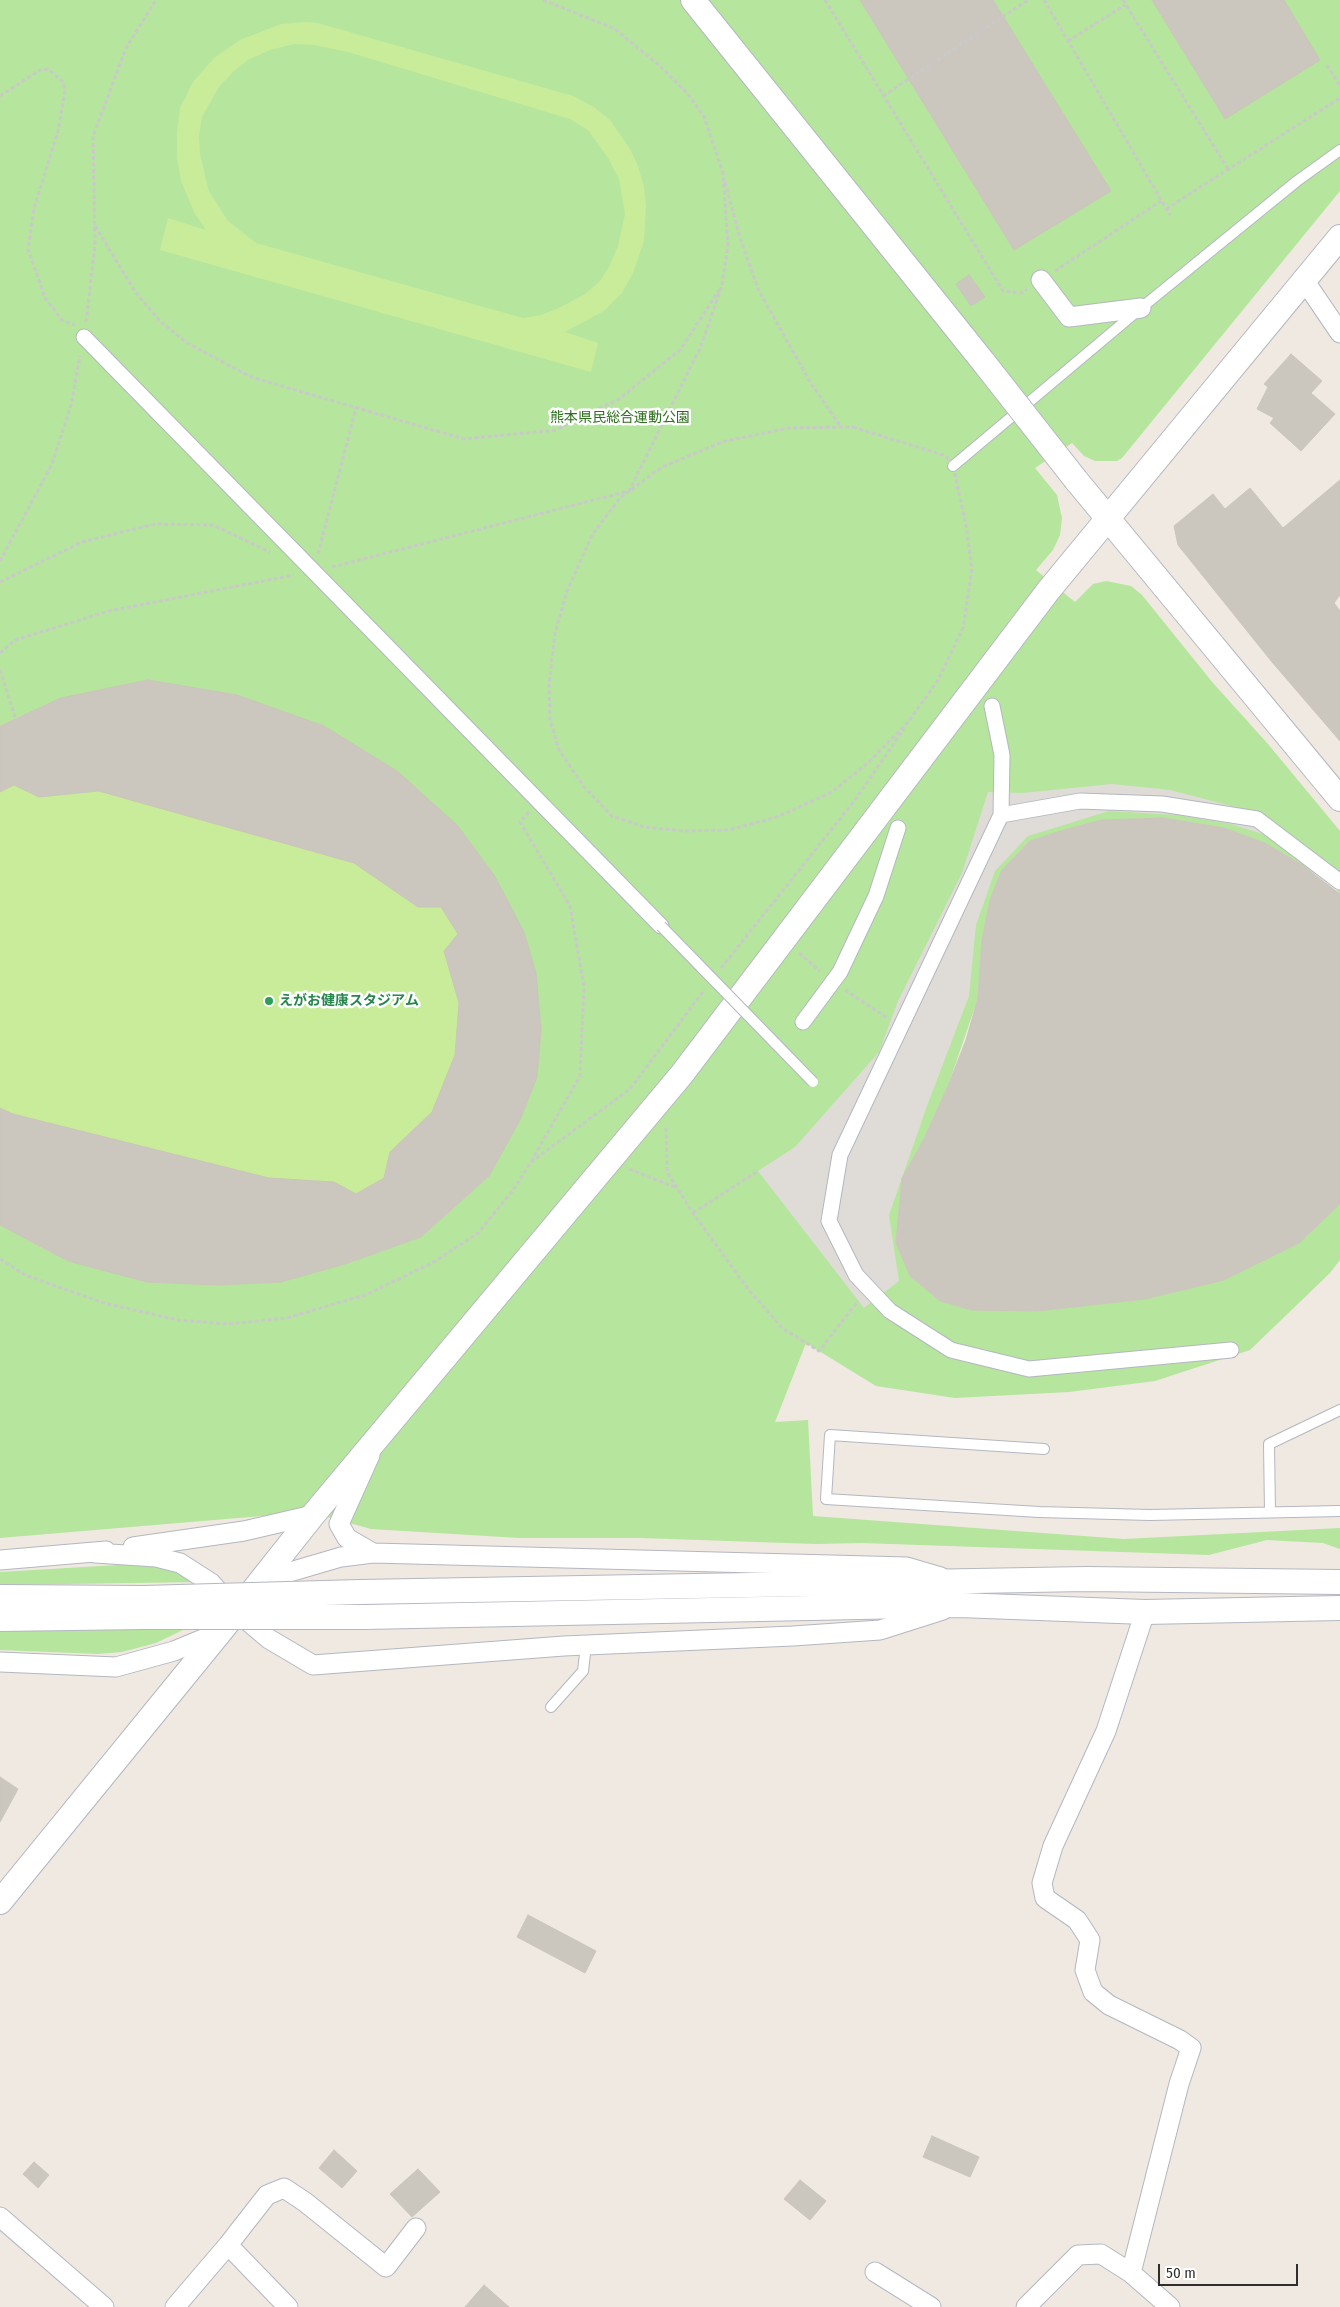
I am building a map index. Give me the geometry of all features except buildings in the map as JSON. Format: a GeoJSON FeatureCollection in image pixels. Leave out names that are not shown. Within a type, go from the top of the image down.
{"type":"FeatureCollection","features":[{"type":"Feature","properties":{"kind":"street"},"geometry":{"type":"LineString","coordinates":[[693,0],[1107,519],[1340,799]]}},
{"type":"Feature","properties":{"kind":"street"},"geometry":{"type":"LineString","coordinates":[[0,1902],[313,1515],[682,1074],[1048,591],[1340,237]]}},
{"type":"Feature","properties":{"kind":"street"},"geometry":{"type":"LineString","coordinates":[[1041,280],[1069,317],[1141,308]]}},
{"type":"Feature","properties":{"kind":"street"},"geometry":{"type":"LineString","coordinates":[[1304,280],[1340,333]]}},
{"type":"Feature","properties":{"kind":"street"},"geometry":{"type":"LineString","coordinates":[[84,332],[314,572],[661,926]]}},
{"type":"Feature","properties":{"kind":"street"},"geometry":{"type":"LineString","coordinates":[[992,706],[1002,755],[1001,815],[840,1155],[829,1221],[856,1275],[890,1311],[951,1350],[1029,1369],[1231,1350]]}},
{"type":"Feature","properties":{"kind":"street"},"geometry":{"type":"LineString","coordinates":[[1001,815],[1080,800],[1162,804],[1257,819],[1340,882]]}},
{"type":"Feature","properties":{"kind":"street"},"geometry":{"type":"LineString","coordinates":[[803,1022],[840,972],[876,896],[898,828]]}},
{"type":"Feature","properties":{"kind":"street"},"geometry":{"type":"LineString","coordinates":[[373,1553],[346,1538],[339,1524],[378,1438]]}},
{"type":"Feature","properties":{"kind":"street"},"geometry":{"type":"LineString","coordinates":[[0,1560],[95,1553],[244,1531],[313,1515]]}},
{"type":"Feature","properties":{"kind":"street"},"geometry":{"type":"LineString","coordinates":[[95,1553],[156,1557],[180,1563],[211,1583],[236,1610],[269,1640],[313,1665],[586,1645],[793,1636],[880,1630],[959,1605]]}},
{"type":"Feature","properties":{"kind":"street"},"geometry":{"type":"LineString","coordinates":[[259,1581],[342,1557],[373,1553],[907,1567],[957,1582]]}},
{"type":"Feature","properties":{"kind":"street"},"geometry":{"type":"LineString","coordinates":[[0,1619],[360,1592],[1086,1579],[1340,1582]]}},
{"type":"Feature","properties":{"kind":"street"},"geometry":{"type":"LineString","coordinates":[[0,1597],[143,1607],[364,1616],[959,1605],[1145,1612],[1340,1608]]}},
{"type":"Feature","properties":{"kind":"street"},"geometry":{"type":"LineString","coordinates":[[1132,2274],[1179,2084],[1191,2048],[1180,2040],[1109,2005],[1093,1992],[1085,1970],[1090,1940],[1077,1920],[1045,1898],[1042,1883],[1053,1846],[1106,1731],[1145,1612]]}},
{"type":"Feature","properties":{"kind":"street"},"geometry":{"type":"LineString","coordinates":[[0,1662],[116,1667],[174,1651],[221,1631]]}},
{"type":"Feature","properties":{"kind":"street"},"geometry":{"type":"LineString","coordinates":[[175,2307],[228,2245],[266,2195],[284,2188],[305,2202],[386,2267],[416,2228]]}},
{"type":"Feature","properties":{"kind":"street"},"geometry":{"type":"LineString","coordinates":[[3,2225],[104,2307]]}},
{"type":"Feature","properties":{"kind":"street"},"geometry":{"type":"LineString","coordinates":[[228,2245],[288,2307]]}},
{"type":"Feature","properties":{"kind":"street"},"geometry":{"type":"LineString","coordinates":[[1026,2307],[1078,2255],[1101,2254],[1132,2274],[1170,2307]]}},
{"type":"Feature","properties":{"kind":"street"},"geometry":{"type":"LineString","coordinates":[[875,2272],[931,2307]]}},
{"type":"Feature","properties":{"kind":"lane"},"geometry":{"type":"LineString","coordinates":[[953,466],[1141,308],[1297,181],[1340,150]]}},
{"type":"Feature","properties":{"kind":"lane"},"geometry":{"type":"LineString","coordinates":[[661,926],[813,1082]]}},
{"type":"Feature","properties":{"kind":"lane"},"geometry":{"type":"LineString","coordinates":[[1270,1512],[1268,1444],[1340,1410]]}},
{"type":"Feature","properties":{"kind":"lane"},"geometry":{"type":"LineString","coordinates":[[1044,1449],[830,1435],[826,1499],[1039,1512],[1150,1515],[1340,1511]]}},
{"type":"Feature","properties":{"kind":"lane"},"geometry":{"type":"LineString","coordinates":[[551,1707],[583,1671],[586,1645]]}},
{"type":"Feature","properties":{"kind":"path"},"geometry":{"type":"LineString","coordinates":[[0,560],[52,464],[71,404],[84,332],[95,246],[93,136],[126,48],[156,0]]}},
{"type":"Feature","properties":{"kind":"path"},"geometry":{"type":"LineString","coordinates":[[543,0],[615,29],[661,67],[688,94],[704,117],[723,173],[740,238],[759,291],[810,382],[842,427]]}},
{"type":"Feature","properties":{"kind":"path"},"geometry":{"type":"LineString","coordinates":[[825,0],[1003,291],[1022,293],[1161,201]]}},
{"type":"Feature","properties":{"kind":"path"},"geometry":{"type":"LineString","coordinates":[[883,96],[1028,0]]}},
{"type":"Feature","properties":{"kind":"path"},"geometry":{"type":"LineString","coordinates":[[1044,0],[1170,215]]}},
{"type":"Feature","properties":{"kind":"path"},"geometry":{"type":"LineString","coordinates":[[1123,0],[1228,169]]}},
{"type":"Feature","properties":{"kind":"path"},"geometry":{"type":"LineString","coordinates":[[1068,41],[1125,5]]}},
{"type":"Feature","properties":{"kind":"path"},"geometry":{"type":"LineString","coordinates":[[1327,65],[1340,86]]}},
{"type":"Feature","properties":{"kind":"path"},"geometry":{"type":"LineString","coordinates":[[0,96],[40,70],[48,69],[63,82],[65,91],[58,132],[34,208],[28,249],[39,284],[50,306],[62,320],[84,332]]}},
{"type":"Feature","properties":{"kind":"path"},"geometry":{"type":"LineString","coordinates":[[1166,209],[1340,98]]}},
{"type":"Feature","properties":{"kind":"path"},"geometry":{"type":"LineString","coordinates":[[0,653],[15,640],[109,611],[220,588],[314,572],[630,492],[701,346],[722,285],[728,246],[723,173]]}},
{"type":"Feature","properties":{"kind":"path"},"geometry":{"type":"LineString","coordinates":[[95,226],[136,293],[160,321],[187,343],[251,377],[464,439],[556,430],[620,399],[681,349],[722,285]]}},
{"type":"Feature","properties":{"kind":"path"},"geometry":{"type":"LineString","coordinates":[[314,572],[356,408]]}},
{"type":"Feature","properties":{"kind":"path"},"geometry":{"type":"LineString","coordinates":[[720,970],[855,800],[937,682],[963,628],[972,570],[966,525],[953,466],[946,456],[853,427],[789,428],[725,441],[662,467],[620,498],[592,535],[567,591],[555,633],[549,685],[550,720],[559,750],[585,788],[612,816],[644,827],[684,831],[728,830],[776,817],[832,792],[870,761],[908,722]]}},
{"type":"Feature","properties":{"kind":"path"},"geometry":{"type":"LineString","coordinates":[[0,582],[82,542],[155,524],[213,525],[272,552]]}},
{"type":"Feature","properties":{"kind":"path"},"geometry":{"type":"LineString","coordinates":[[0,670],[16,720]]}},
{"type":"Feature","properties":{"kind":"path"},"geometry":{"type":"LineString","coordinates":[[0,1259],[26,1275],[104,1303],[178,1320],[228,1324],[286,1318],[365,1295],[398,1281],[448,1253],[478,1233],[514,1189],[580,1076],[584,987],[570,906],[520,822],[538,801]]}},
{"type":"Feature","properties":{"kind":"path"},"geometry":{"type":"LineString","coordinates":[[799,953],[832,982],[900,1027]]}},
{"type":"Feature","properties":{"kind":"path"},"geometry":{"type":"LineString","coordinates":[[531,1162],[630,1090],[708,986]]}},
{"type":"Feature","properties":{"kind":"path"},"geometry":{"type":"LineString","coordinates":[[666,1128],[667,1172],[693,1213],[748,1289],[782,1328],[819,1351],[858,1301]]}},
{"type":"Feature","properties":{"kind":"path"},"geometry":{"type":"LineString","coordinates":[[625,1167],[678,1188]]}},
{"type":"Feature","properties":{"kind":"path"},"geometry":{"type":"LineString","coordinates":[[693,1213],[758,1171]]}},
{"type":"Feature","properties":{"kind":"green space","name":"熊本県民総合運動公園"},"geometry":{"type":"Polygon","coordinates":[[[0,0],[1340,0],[1340,191],[1122,458],[1117,461],[1095,461],[1084,456],[1072,443],[1035,468],[1057,495],[1062,518],[1060,535],[1053,550],[1036,570],[1075,602],[1093,584],[1106,581],[1131,586],[1142,595],[1213,683],[1268,744],[1340,831],[1340,894],[1332,884],[1265,843],[1224,828],[1163,818],[1101,820],[1030,841],[1002,870],[990,900],[982,940],[978,998],[948,1086],[924,1139],[902,1178],[896,1243],[910,1276],[940,1301],[972,1310],[1037,1311],[1145,1299],[1224,1280],[1299,1243],[1340,1204],[1340,1260],[1330,1273],[1250,1350],[1155,1381],[1069,1392],[955,1398],[876,1386],[806,1343],[775,1422],[808,1420],[813,1516],[1124,1539],[1340,1528],[1340,1549],[1323,1543],[1267,1540],[1209,1555],[862,1543],[816,1544],[641,1538],[519,1538],[371,1529],[310,1512],[0,1538],[0,1225],[68,1261],[348,1263],[421,1237],[489,1176],[0,726],[0,0]]]}},
{"type":"Feature","properties":{"kind":"green space"},"geometry":{"type":"Polygon","coordinates":[[[318,23],[573,96],[594,107],[610,120],[630,149],[638,166],[644,187],[646,206],[644,241],[633,273],[622,293],[604,311],[565,332],[598,343],[591,372],[160,250],[168,218],[206,230],[194,212],[181,181],[177,158],[177,132],[180,108],[193,82],[214,58],[240,40],[281,24],[318,23]],[[294,44],[270,50],[248,60],[219,87],[202,117],[199,136],[200,154],[209,191],[228,221],[256,243],[523,318],[541,315],[559,308],[585,294],[600,281],[609,267],[618,246],[625,214],[619,179],[608,158],[588,130],[570,119],[348,52],[315,45],[294,44]]]}},
{"type":"Feature","properties":{"kind":"green space","name":"えがお健康スタジアム"},"geometry":{"type":"Polygon","coordinates":[[[148,680],[237,695],[324,726],[397,771],[457,825],[494,875],[524,932],[536,973],[541,1030],[537,1077],[520,1120],[489,1176],[421,1237],[348,1263],[281,1282],[217,1285],[147,1282],[68,1261],[0,1225],[0,725],[61,698],[148,680]]]}},
{"type":"Feature","properties":{"kind":"green space"},"geometry":{"type":"Polygon","coordinates":[[[151,1563],[172,1566],[200,1582],[0,1585],[0,1572],[151,1563]]]}},
{"type":"Feature","properties":{"kind":"green space"},"geometry":{"type":"Polygon","coordinates":[[[185,1629],[156,1643],[122,1652],[98,1654],[0,1650],[0,1630],[185,1629]]]}},
{"type":"Feature","properties":{"kind":"shaded area"},"geometry":{"type":"Polygon","coordinates":[[[1112,784],[1170,790],[1262,814],[1275,838],[1231,824],[1177,815],[1109,811],[1028,836],[995,871],[976,925],[969,996],[927,1106],[889,1215],[899,1281],[864,1308],[758,1171],[795,1147],[879,1052],[898,1001],[962,873],[988,792],[1023,793],[1112,784]]]}},
{"type":"Feature","properties":{"kind":"place","name":"えがお健康スタジアム"},"geometry":{"type":"Point","coordinates":[269,1001]}}]}
